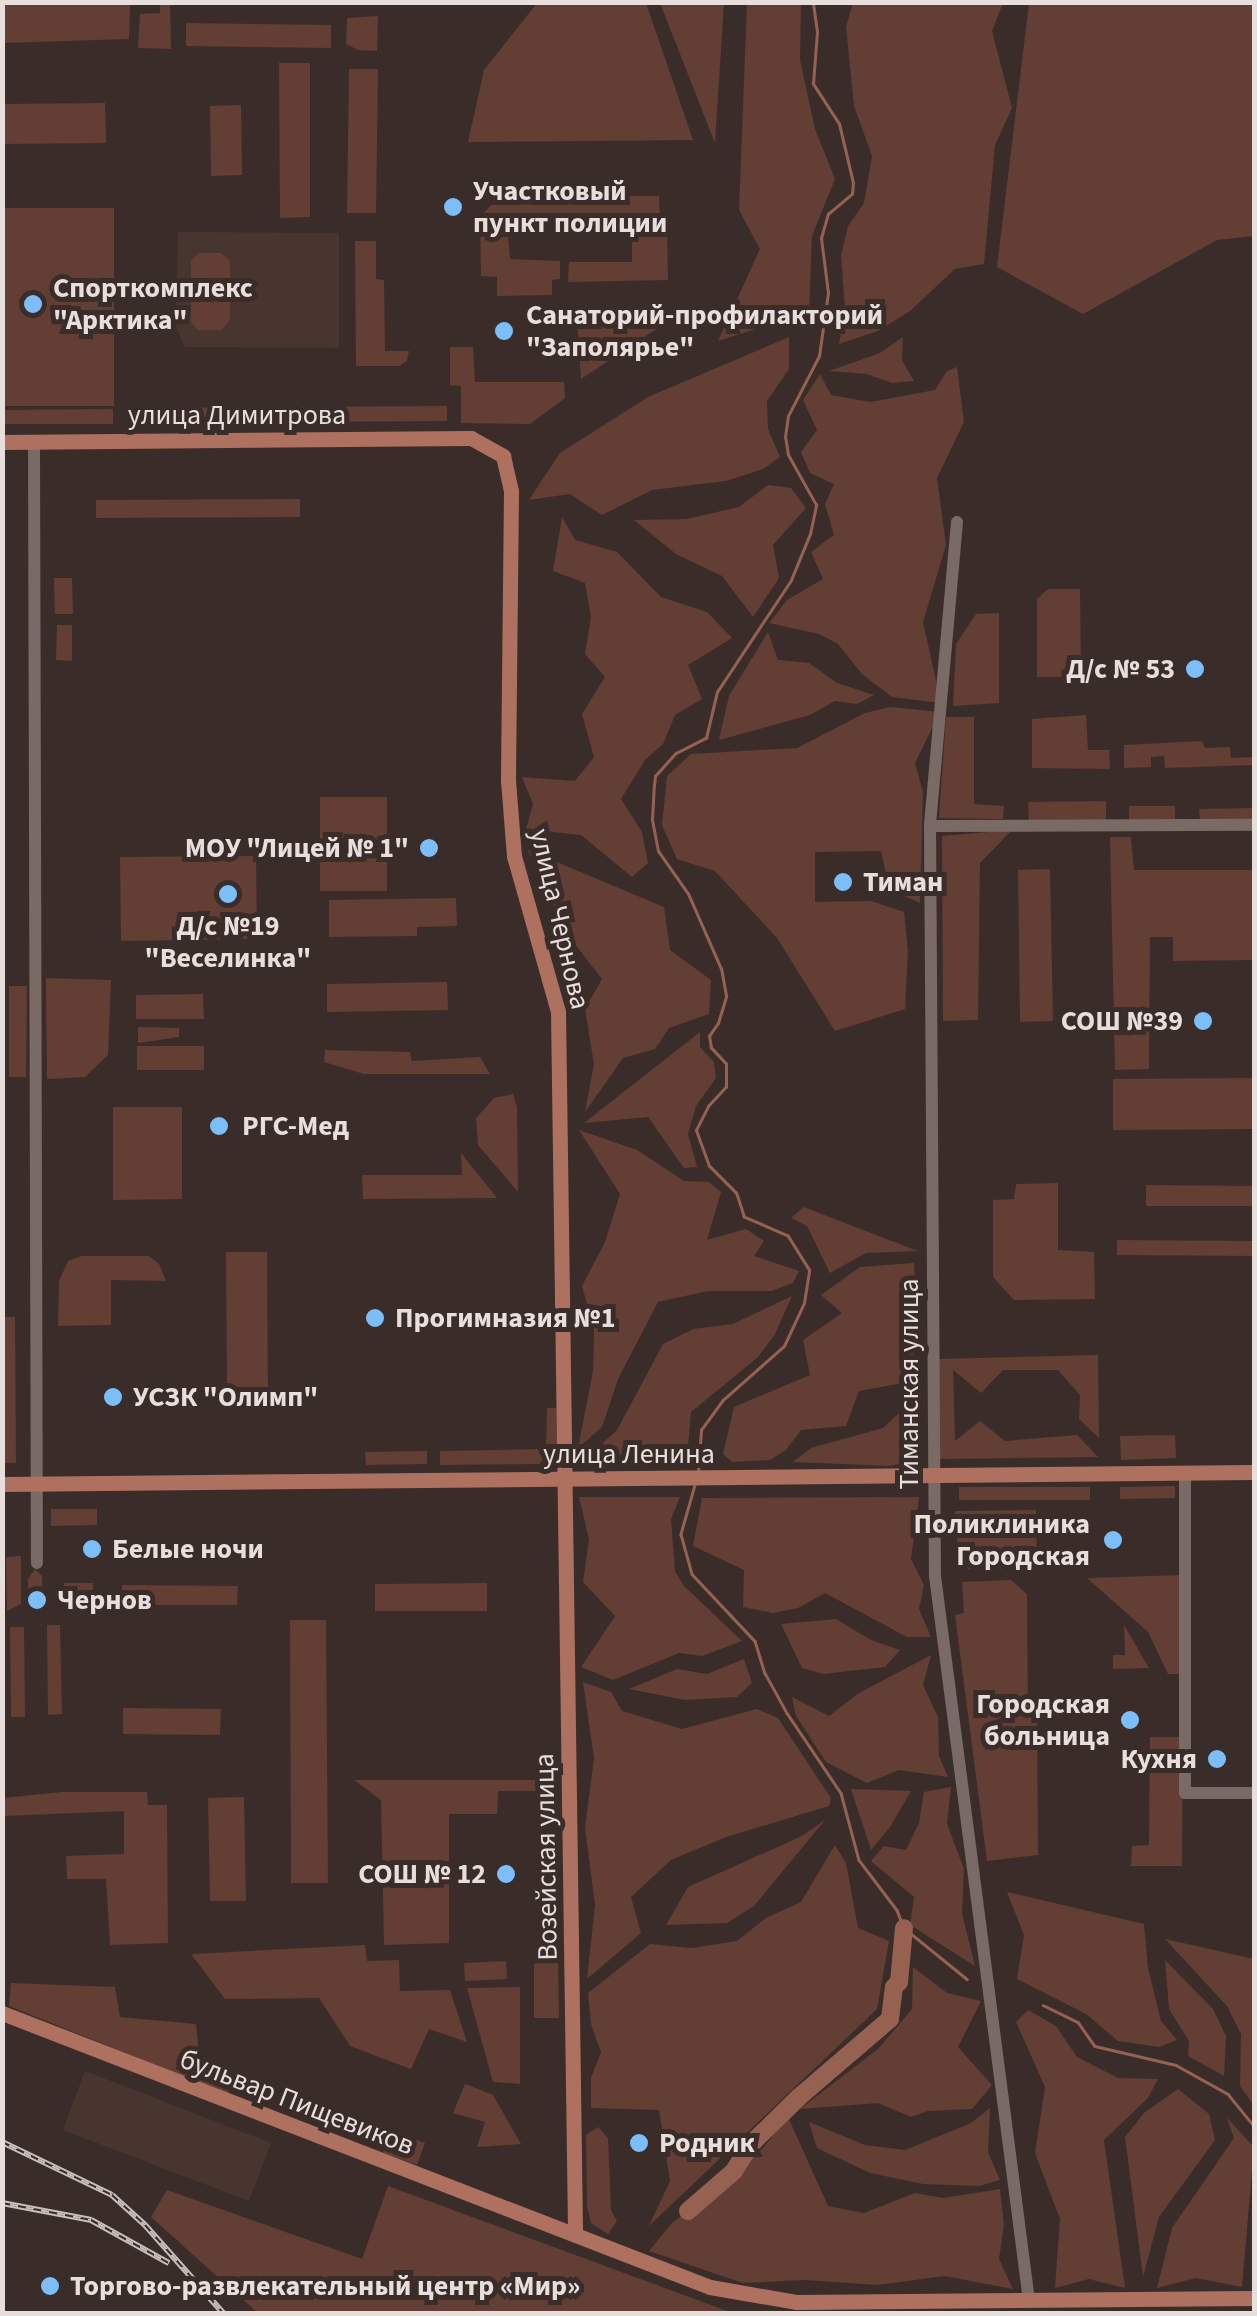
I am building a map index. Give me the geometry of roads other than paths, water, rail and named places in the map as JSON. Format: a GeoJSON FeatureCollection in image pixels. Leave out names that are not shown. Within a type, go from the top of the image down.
{"type":"FeatureCollection","features":[{"type":"Feature","properties":{"kind":"main road","name":"улица Димитрова"},"geometry":{"type":"LineString","coordinates":[[2,442],[471,438],[503,456],[512,491]]}},
{"type":"Feature","properties":{"kind":"main road","name":"улица Чернова"},"geometry":{"type":"LineString","coordinates":[[512,491],[508,780],[514,856],[558,1010],[566,1479]]}},
{"type":"Feature","properties":{"kind":"main road","name":"улица Ленина"},"geometry":{"type":"LineString","coordinates":[[2,1484],[755,1480],[1254,1472]]}},
{"type":"Feature","properties":{"kind":"main road","name":"Возейская улица"},"geometry":{"type":"LineString","coordinates":[[566,1479],[575,2236]]}},
{"type":"Feature","properties":{"kind":"main road","name":"бульвар Пищевиков"},"geometry":{"type":"LineString","coordinates":[[2,2013],[710,2287],[796,2302],[1254,2298]]}},
{"type":"Feature","properties":{"kind":"street"},"geometry":{"type":"LineString","coordinates":[[34,442],[37,1563]]}},
{"type":"Feature","properties":{"kind":"street","name":"Тиманская улица"},"geometry":{"type":"LineString","coordinates":[[956,522],[930,826],[936,1576],[1029,2301]]}},
{"type":"Feature","properties":{"kind":"street"},"geometry":{"type":"LineString","coordinates":[[930,826],[1254,825]]}},
{"type":"Feature","properties":{"kind":"street"},"geometry":{"type":"LineString","coordinates":[[1184,1473],[1185,1793],[1254,1793]]}},
{"type":"Feature","properties":{"kind":"waterway"},"geometry":{"type":"LineString","coordinates":[[698,1473],[701,1430],[723,1400],[784,1346],[804,1303],[809,1270],[788,1236],[744,1217],[736,1193],[709,1166],[696,1130],[708,1106],[726,1087],[726,1064],[711,1048],[709,1036],[718,1023],[726,996],[721,969],[688,894],[658,851],[652,820],[654,786],[655,776],[676,753],[706,738],[717,692],[791,580],[810,534],[816,505],[788,455],[785,437],[788,416],[819,356],[828,293],[821,238],[828,214],[852,194],[853,183],[839,124],[813,84],[817,32],[813,2]]}},
{"type":"Feature","properties":{"kind":"waterway"},"geometry":{"type":"LineString","coordinates":[[695,1485],[681,1534],[692,1574],[755,1641],[765,1673],[787,1713],[841,1793],[859,1860],[897,1910],[904,1928],[967,1979]]}},
{"type":"Feature","properties":{"kind":"waterway"},"geometry":{"type":"LineString","coordinates":[[688,2211],[734,2171],[750,2145],[799,2097],[890,2019],[894,1987],[899,1982],[904,1928]]}},
{"type":"Feature","properties":{"kind":"waterway"},"geometry":{"type":"LineString","coordinates":[[1043,2005],[1078,2022],[1095,2046],[1176,2065],[1228,2094],[1254,2126]]}},
{"type":"Feature","properties":{"kind":"railway"},"geometry":{"type":"LineString","coordinates":[[2,2142],[112,2195],[145,2225],[223,2313]]}},
{"type":"Feature","properties":{"kind":"railway"},"geometry":{"type":"LineString","coordinates":[[2,2203],[91,2220],[169,2263]]}},
{"type":"Feature","properties":{"kind":"place","name":"Участковый пункт полиции"},"geometry":{"type":"Point","coordinates":[453,207]}},
{"type":"Feature","properties":{"kind":"place","name":"Спорткомплекс \"Арктика\""},"geometry":{"type":"Point","coordinates":[33,304]}},
{"type":"Feature","properties":{"kind":"place","name":"Санаторий-профилакторий \"Заполярье\""},"geometry":{"type":"Point","coordinates":[504,331]}},
{"type":"Feature","properties":{"kind":"place","name":"Д/с № 53"},"geometry":{"type":"Point","coordinates":[1195,669]}},
{"type":"Feature","properties":{"kind":"place","name":"МОУ \"Лицей № 1\""},"geometry":{"type":"Point","coordinates":[429,848]}},
{"type":"Feature","properties":{"kind":"place","name":"Тиман"},"geometry":{"type":"Point","coordinates":[843,882]}},
{"type":"Feature","properties":{"kind":"place","name":"Д/с №19 \"Веселинка\""},"geometry":{"type":"Point","coordinates":[228,894]}},
{"type":"Feature","properties":{"kind":"place","name":"СОШ №39"},"geometry":{"type":"Point","coordinates":[1203,1021]}},
{"type":"Feature","properties":{"kind":"place","name":"РГС-Мед"},"geometry":{"type":"Point","coordinates":[219,1126]}},
{"type":"Feature","properties":{"kind":"place","name":"Прогимназия №1"},"geometry":{"type":"Point","coordinates":[375,1318]}},
{"type":"Feature","properties":{"kind":"place","name":"УСЗК \"Олимп\""},"geometry":{"type":"Point","coordinates":[113,1397]}},
{"type":"Feature","properties":{"kind":"place","name":"Поликлиника Городская"},"geometry":{"type":"Point","coordinates":[1113,1540]}},
{"type":"Feature","properties":{"kind":"place","name":"Белые ночи"},"geometry":{"type":"Point","coordinates":[92,1549]}},
{"type":"Feature","properties":{"kind":"place","name":"Чернов"},"geometry":{"type":"Point","coordinates":[37,1600]}},
{"type":"Feature","properties":{"kind":"place","name":"Городская больница"},"geometry":{"type":"Point","coordinates":[1130,1720]}},
{"type":"Feature","properties":{"kind":"place","name":"Кухня"},"geometry":{"type":"Point","coordinates":[1217,1759]}},
{"type":"Feature","properties":{"kind":"place","name":"СОШ № 12"},"geometry":{"type":"Point","coordinates":[506,1874]}},
{"type":"Feature","properties":{"kind":"place","name":"Родник"},"geometry":{"type":"Point","coordinates":[639,2143]}},
{"type":"Feature","properties":{"kind":"place","name":"Торгово-развлекательный центр «Мир»"},"geometry":{"type":"Point","coordinates":[50,2286]}}]}
